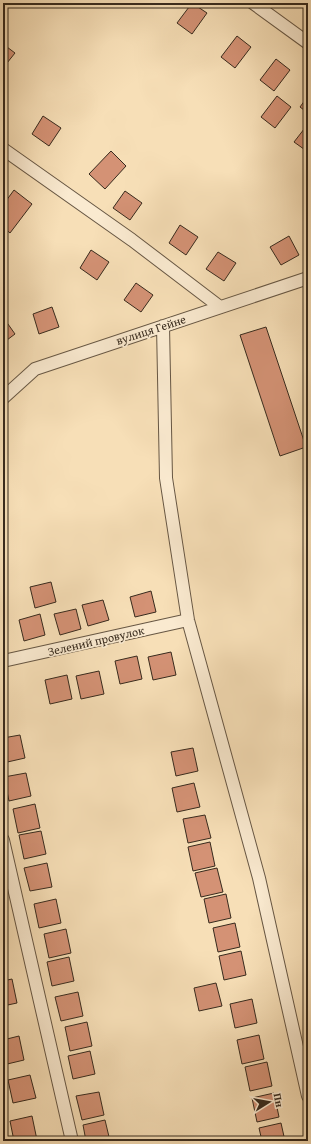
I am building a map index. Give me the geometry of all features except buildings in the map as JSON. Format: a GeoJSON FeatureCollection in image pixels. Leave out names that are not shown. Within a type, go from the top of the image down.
{"type":"FeatureCollection","features":[{"type":"Feature","properties":{"kind":"street"},"geometry":{"type":"LineString","coordinates":[[254,3],[308,43]]}},
{"type":"Feature","properties":{"kind":"street"},"geometry":{"type":"LineString","coordinates":[[3,150],[132,240],[220,307]]}},
{"type":"Feature","properties":{"kind":"street","name":"вулиця Гейне"},"geometry":{"type":"LineString","coordinates":[[3,398],[35,369],[308,278]]}},
{"type":"Feature","properties":{"kind":"street"},"geometry":{"type":"LineString","coordinates":[[163,326],[166,478],[188,620],[259,878],[308,1096]]}},
{"type":"Feature","properties":{"kind":"street","name":"Зелений провулок"},"geometry":{"type":"LineString","coordinates":[[3,661],[188,620]]}},
{"type":"Feature","properties":{"kind":"street"},"geometry":{"type":"LineString","coordinates":[[3,840],[72,1141]]}}]}
